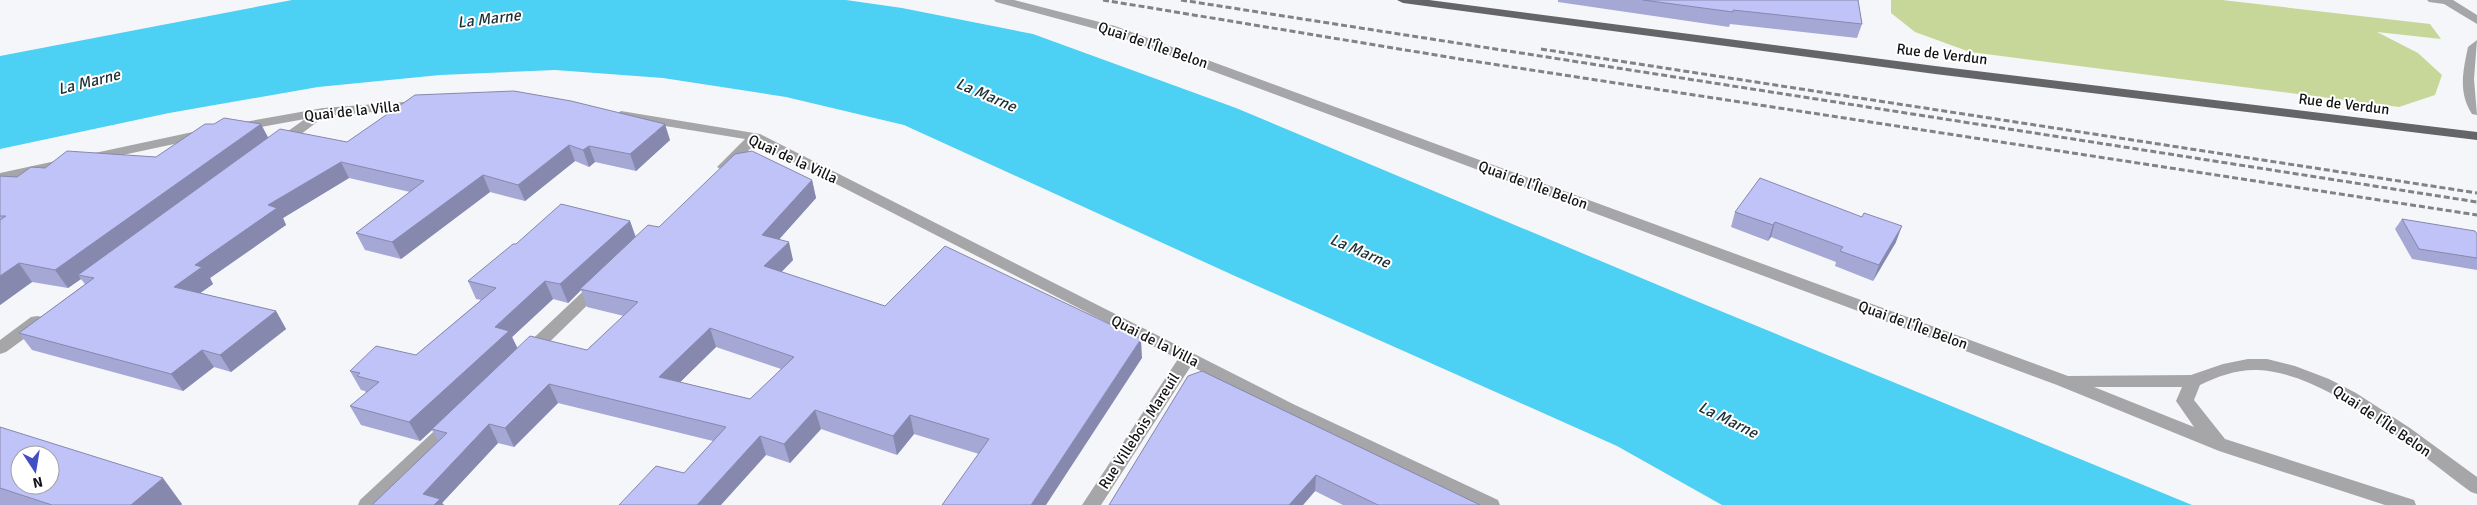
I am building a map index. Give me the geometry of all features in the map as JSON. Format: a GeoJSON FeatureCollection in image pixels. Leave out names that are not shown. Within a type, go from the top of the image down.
{"type":"FeatureCollection","features":[{"type":"Feature","properties":{"kind":"main road","name":"Rue de Verdun"},"geometry":{"type":"LineString","coordinates":[[1403,0],[1945,71],[2477,136]]}},
{"type":"Feature","properties":{"kind":"street","name":"Quai de l'Île Belon"},"geometry":{"type":"LineString","coordinates":[[1000,0],[1111,29],[2063,381],[2225,446],[2407,505]]}},
{"type":"Feature","properties":{"kind":"street"},"geometry":{"type":"LineString","coordinates":[[2434,0],[2447,1],[2477,20]]}},
{"type":"Feature","properties":{"kind":"street"},"geometry":{"type":"LineString","coordinates":[[2477,44],[2474,47],[2468,78],[2468,97],[2477,111]]}},
{"type":"Feature","properties":{"kind":"street","name":"Quai de la Villa"},"geometry":{"type":"LineString","coordinates":[[0,177],[224,130],[323,112],[430,104]]}},
{"type":"Feature","properties":{"kind":"street"},"geometry":{"type":"LineString","coordinates":[[266,154],[323,112]]}},
{"type":"Feature","properties":{"kind":"street","name":"Quai de la Villa"},"geometry":{"type":"LineString","coordinates":[[603,112],[755,137],[1188,357],[1490,505]]}},
{"type":"Feature","properties":{"kind":"street"},"geometry":{"type":"LineString","coordinates":[[712,178],[755,137]]}},
{"type":"Feature","properties":{"kind":"street"},"geometry":{"type":"LineString","coordinates":[[518,362],[611,274]]}},
{"type":"Feature","properties":{"kind":"street"},"geometry":{"type":"LineString","coordinates":[[0,348],[48,312]]}},
{"type":"Feature","properties":{"kind":"street","name":"Rue Villebois Mareuil"},"geometry":{"type":"LineString","coordinates":[[1091,505],[1188,357]]}},
{"type":"Feature","properties":{"kind":"street","name":"Quai de l'Île Belon"},"geometry":{"type":"LineString","coordinates":[[2063,381],[2193,381],[2220,369],[2265,365],[2309,375],[2349,395],[2477,488]]}},
{"type":"Feature","properties":{"kind":"street","name":"Quai de l'Île Belon"},"geometry":{"type":"LineString","coordinates":[[2193,381],[2185,402],[2209,434],[2225,446]]}},
{"type":"Feature","properties":{"kind":"street"},"geometry":{"type":"LineString","coordinates":[[367,505],[460,416]]}},
{"type":"Feature","properties":{"kind":"green space"},"geometry":{"type":"Polygon","coordinates":[[[1891,0],[2222,0],[2430,24],[2441,39],[2377,32],[2418,53],[2442,75],[2435,95],[2399,107],[1970,52],[1915,32],[1891,13],[1891,0]]]}},
{"type":"Feature","properties":{"kind":"water","name":"La Marne"},"geometry":{"type":"Polygon","coordinates":[[[292,0],[846,0],[902,8],[1033,34],[1236,108],[1689,298],[2192,505],[1722,505],[1617,446],[1235,276],[904,125],[786,97],[663,78],[555,70],[440,75],[318,87],[169,113],[0,149],[0,56],[292,0]]]}},
{"type":"Feature","properties":{"kind":"building"},"geometry":{"type":"Polygon","coordinates":[[[1643,0],[1858,0],[1862,24],[1733,10],[1733,12],[1643,0]]]}},
{"type":"Feature","properties":{"kind":"building"},"geometry":{"type":"Polygon","coordinates":[[[514,91],[571,101],[665,124],[630,154],[589,146],[583,150],[569,145],[518,185],[483,175],[392,242],[356,233],[424,181],[341,162],[268,205],[277,208],[195,265],[202,267],[174,287],[276,311],[220,355],[202,350],[171,374],[19,333],[94,278],[78,275],[280,129],[347,142],[415,95],[514,91]]]}},
{"type":"Feature","properties":{"kind":"building"},"geometry":{"type":"Polygon","coordinates":[[[224,118],[261,124],[55,270],[19,263],[0,276],[0,220],[6,216],[0,216],[0,176],[17,177],[31,167],[45,168],[67,151],[156,157],[205,124],[214,124],[224,118]]]}},
{"type":"Feature","properties":{"kind":"building"},"geometry":{"type":"Polygon","coordinates":[[[752,151],[812,180],[762,235],[789,242],[764,266],[885,306],[945,246],[1141,339],[1031,505],[942,505],[989,439],[910,415],[893,436],[815,410],[784,444],[760,436],[697,505],[619,505],[656,466],[684,473],[726,427],[549,384],[505,428],[489,424],[423,494],[440,499],[434,505],[372,505],[447,433],[432,429],[530,336],[587,350],[638,302],[580,289],[648,225],[659,227],[735,154],[752,151]],[[710,328],[659,377],[750,399],[794,357],[710,328]]]}},
{"type":"Feature","properties":{"kind":"building"},"geometry":{"type":"Polygon","coordinates":[[[1760,178],[1862,217],[1864,213],[1902,226],[1879,265],[1840,251],[1843,247],[1775,222],[1773,225],[1735,212],[1760,178]]]}},
{"type":"Feature","properties":{"kind":"building"},"geometry":{"type":"Polygon","coordinates":[[[561,204],[630,221],[560,284],[545,281],[495,327],[509,331],[409,422],[350,406],[379,382],[357,376],[360,373],[350,371],[376,346],[416,355],[496,288],[468,281],[513,244],[516,244],[561,204]]]}},
{"type":"Feature","properties":{"kind":"building"},"geometry":{"type":"Polygon","coordinates":[[[2402,219],[2475,231],[2477,234],[2477,258],[2419,249],[2402,219]]]}},
{"type":"Feature","properties":{"kind":"building"},"geometry":{"type":"Polygon","coordinates":[[[1202,371],[1480,505],[1378,505],[1316,475],[1289,505],[1109,505],[1188,376],[1202,371]]]}},
{"type":"Feature","properties":{"kind":"building"},"geometry":{"type":"Polygon","coordinates":[[[0,427],[58,445],[10,445],[10,491],[0,488],[0,427]]]}},
{"type":"Feature","properties":{"kind":"building"},"geometry":{"type":"Polygon","coordinates":[[[60,446],[163,478],[131,505],[52,505],[21,495],[60,495],[60,446]]]}},
{"type":"Feature","properties":{"kind":"railway"},"geometry":{"type":"LineString","coordinates":[[1103,0],[1466,60],[2477,215]]}},
{"type":"Feature","properties":{"kind":"railway"},"geometry":{"type":"LineString","coordinates":[[1181,0],[2477,202]]}},
{"type":"Feature","properties":{"kind":"railway"},"geometry":{"type":"LineString","coordinates":[[1541,49],[2477,193]]}}]}
